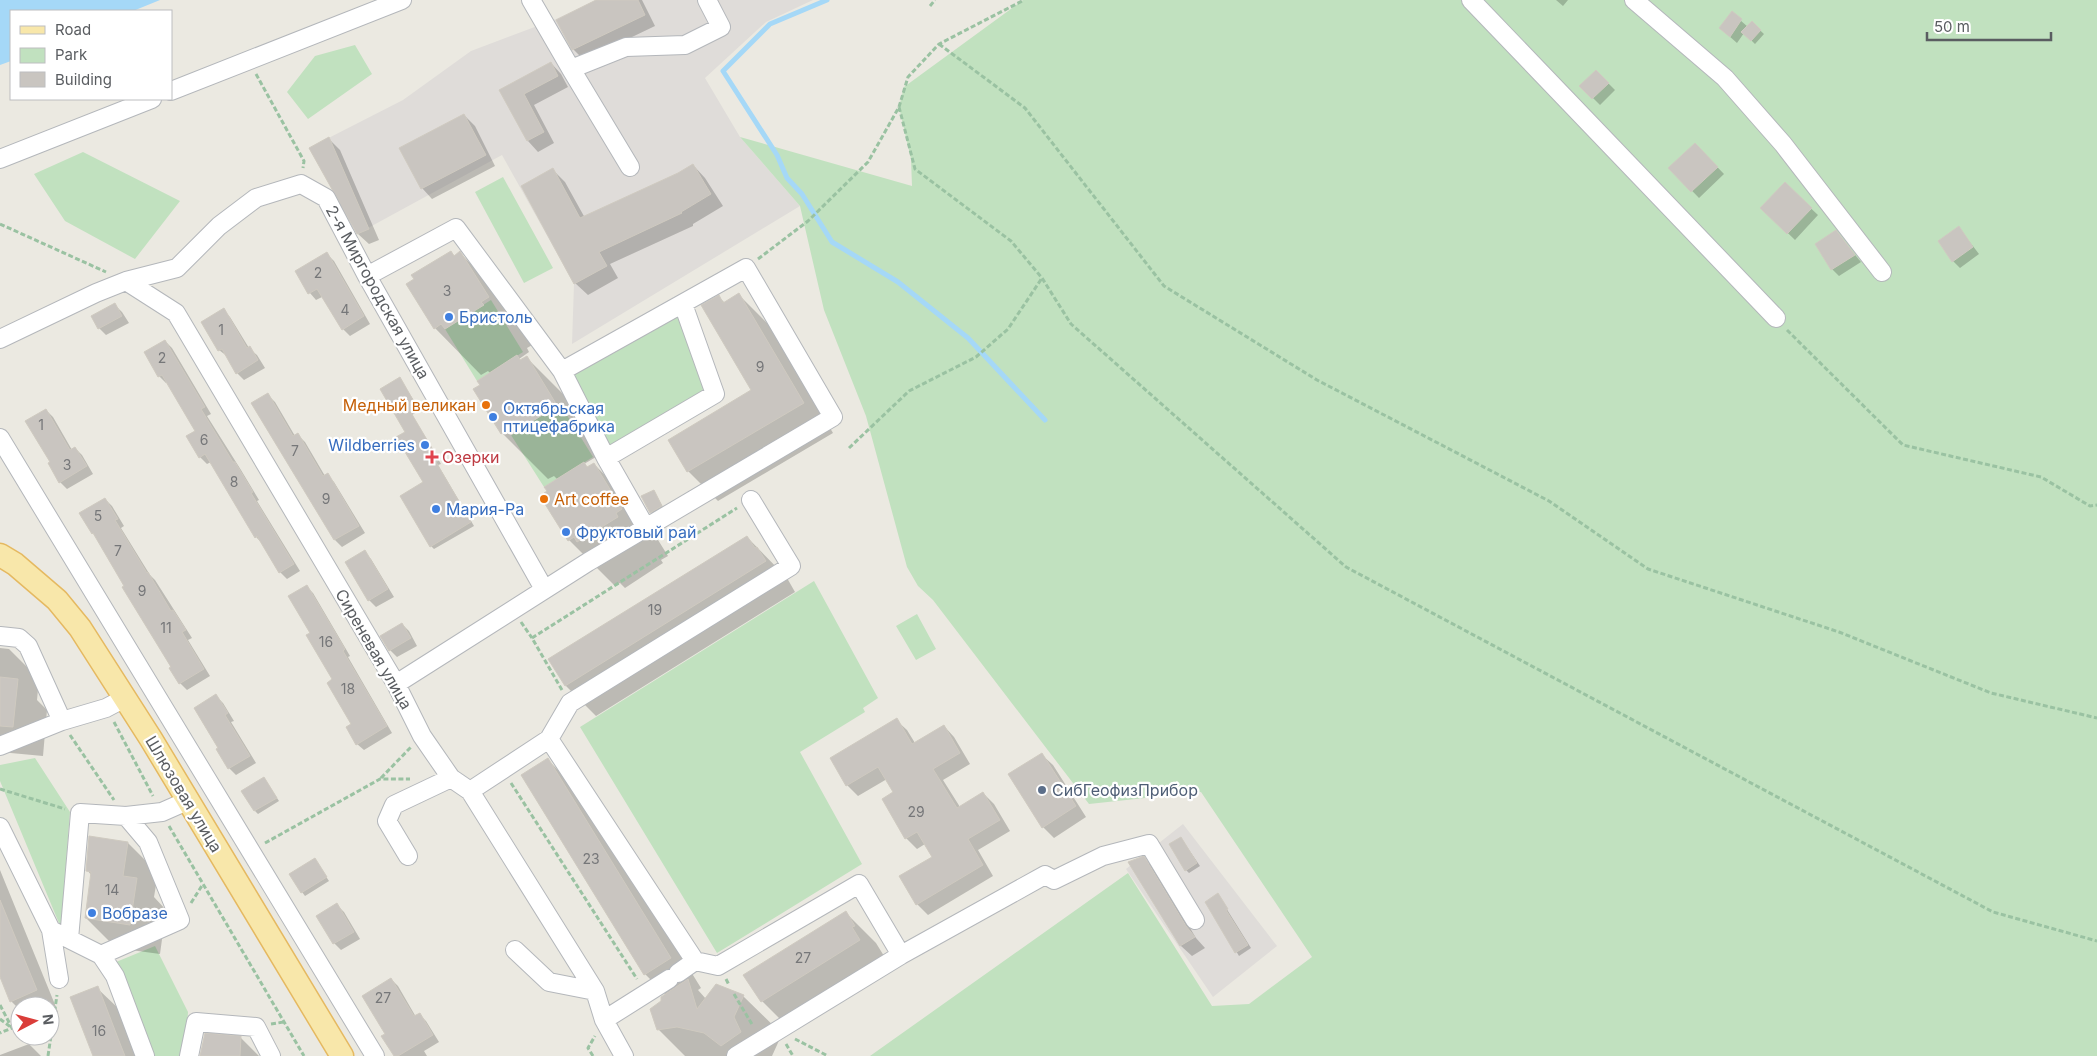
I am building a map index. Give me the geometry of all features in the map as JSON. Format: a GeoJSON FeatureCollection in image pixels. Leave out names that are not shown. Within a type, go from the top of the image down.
{"type":"FeatureCollection","features":[{"type":"Feature","properties":{"kind":"main road","name":"Шлюзовая улица"},"geometry":{"type":"LineString","coordinates":[[0,555],[15,564],[57,600],[80,628],[116,703],[187,801],[342,1056]]}},
{"type":"Feature","properties":{"kind":"street"},"geometry":{"type":"LineString","coordinates":[[172,91],[402,0]]}},
{"type":"Feature","properties":{"kind":"street"},"geometry":{"type":"LineString","coordinates":[[531,0],[630,166]]}},
{"type":"Feature","properties":{"kind":"street"},"geometry":{"type":"LineString","coordinates":[[707,0],[721,27]]}},
{"type":"Feature","properties":{"kind":"street"},"geometry":{"type":"LineString","coordinates":[[721,27],[721,7],[725,0]]}},
{"type":"Feature","properties":{"kind":"street"},"geometry":{"type":"LineString","coordinates":[[1471,0],[1776,318]]}},
{"type":"Feature","properties":{"kind":"street"},"geometry":{"type":"LineString","coordinates":[[1634,0],[1725,78],[1783,144],[1882,272]]}},
{"type":"Feature","properties":{"kind":"street"},"geometry":{"type":"LineString","coordinates":[[571,69],[626,48],[685,45],[721,27]]}},
{"type":"Feature","properties":{"kind":"street"},"geometry":{"type":"LineString","coordinates":[[0,159],[149,100]]}},
{"type":"Feature","properties":{"kind":"street"},"geometry":{"type":"LineString","coordinates":[[0,339],[96,293],[126,281],[177,268],[219,226],[256,198],[301,184]]}},
{"type":"Feature","properties":{"kind":"street","name":"2-я Миргородская улица"},"geometry":{"type":"LineString","coordinates":[[301,184],[326,198],[367,276],[544,590]]}},
{"type":"Feature","properties":{"kind":"street"},"geometry":{"type":"LineString","coordinates":[[367,276],[456,228],[562,371],[606,458],[646,528]]}},
{"type":"Feature","properties":{"kind":"street"},"geometry":{"type":"LineString","coordinates":[[396,684],[544,590],[833,417],[746,268],[562,371]]}},
{"type":"Feature","properties":{"kind":"street","name":"Сиреневая улица"},"geometry":{"type":"LineString","coordinates":[[126,281],[176,312],[396,684],[422,736],[451,778],[470,791],[595,991],[604,1020],[624,1056]]}},
{"type":"Feature","properties":{"kind":"street"},"geometry":{"type":"LineString","coordinates":[[606,458],[715,394],[682,304]]}},
{"type":"Feature","properties":{"kind":"street"},"geometry":{"type":"LineString","coordinates":[[0,438],[375,1056]]}},
{"type":"Feature","properties":{"kind":"street"},"geometry":{"type":"LineString","coordinates":[[470,791],[549,739],[570,703],[791,566],[751,500]]}},
{"type":"Feature","properties":{"kind":"street"},"geometry":{"type":"LineString","coordinates":[[0,636],[20,638],[28,646],[62,721]]}},
{"type":"Feature","properties":{"kind":"street"},"geometry":{"type":"LineString","coordinates":[[0,746],[62,721],[116,703]]}},
{"type":"Feature","properties":{"kind":"street"},"geometry":{"type":"LineString","coordinates":[[549,739],[695,961],[718,966],[859,884],[902,955]]}},
{"type":"Feature","properties":{"kind":"street"},"geometry":{"type":"LineString","coordinates":[[408,856],[387,821],[394,805],[451,778]]}},
{"type":"Feature","properties":{"kind":"street"},"geometry":{"type":"LineString","coordinates":[[69,939],[80,813],[126,816],[162,812],[187,801]]}},
{"type":"Feature","properties":{"kind":"street"},"geometry":{"type":"LineString","coordinates":[[101,955],[180,920],[148,842],[126,816]]}},
{"type":"Feature","properties":{"kind":"street"},"geometry":{"type":"LineString","coordinates":[[0,827],[51,930],[59,979]]}},
{"type":"Feature","properties":{"kind":"street"},"geometry":{"type":"LineString","coordinates":[[736,1056],[902,955],[1045,875],[1054,880],[1103,856],[1149,844],[1195,920]]}},
{"type":"Feature","properties":{"kind":"street"},"geometry":{"type":"LineString","coordinates":[[51,930],[101,955],[114,976],[145,1056]]}},
{"type":"Feature","properties":{"kind":"street"},"geometry":{"type":"LineString","coordinates":[[515,950],[549,982],[595,991]]}},
{"type":"Feature","properties":{"kind":"street"},"geometry":{"type":"LineString","coordinates":[[604,1020],[647,995],[695,961]]}},
{"type":"Feature","properties":{"kind":"street"},"geometry":{"type":"LineString","coordinates":[[189,1056],[196,1022],[256,1027],[271,1056]]}},
{"type":"Feature","properties":{"kind":"path"},"geometry":{"type":"LineString","coordinates":[[930,6],[935,0]]}},
{"type":"Feature","properties":{"kind":"path"},"geometry":{"type":"LineString","coordinates":[[746,268],[808,221],[868,162],[899,107],[908,77],[939,44],[1024,0]]}},
{"type":"Feature","properties":{"kind":"path"},"geometry":{"type":"LineString","coordinates":[[939,44],[1025,108],[1164,286],[1317,380],[1550,502],[1648,570],[1839,632],[1991,694],[2097,718]]}},
{"type":"Feature","properties":{"kind":"path"},"geometry":{"type":"LineString","coordinates":[[249,61],[304,161],[301,184]]}},
{"type":"Feature","properties":{"kind":"path"},"geometry":{"type":"LineString","coordinates":[[899,107],[915,169],[1011,241],[1042,278],[1071,324],[1346,567],[1993,912],[2097,941]]}},
{"type":"Feature","properties":{"kind":"path"},"geometry":{"type":"LineString","coordinates":[[0,224],[126,281]]}},
{"type":"Feature","properties":{"kind":"path"},"geometry":{"type":"LineString","coordinates":[[849,448],[909,391],[976,357],[986,349],[1008,329],[1042,278]]}},
{"type":"Feature","properties":{"kind":"path"},"geometry":{"type":"LineString","coordinates":[[1776,318],[1904,446],[2041,477],[2090,506],[2097,505]]}},
{"type":"Feature","properties":{"kind":"path"},"geometry":{"type":"LineString","coordinates":[[570,703],[532,638],[751,500]]}},
{"type":"Feature","properties":{"kind":"path"},"geometry":{"type":"LineString","coordinates":[[116,703],[171,830],[304,1056]]}},
{"type":"Feature","properties":{"kind":"path"},"geometry":{"type":"LineString","coordinates":[[62,721],[126,816]]}},
{"type":"Feature","properties":{"kind":"path"},"geometry":{"type":"LineString","coordinates":[[250,851],[380,779],[422,736]]}},
{"type":"Feature","properties":{"kind":"path"},"geometry":{"type":"LineString","coordinates":[[502,770],[647,995]]}},
{"type":"Feature","properties":{"kind":"path"},"geometry":{"type":"LineString","coordinates":[[380,779],[416,778]]}},
{"type":"Feature","properties":{"kind":"path"},"geometry":{"type":"LineString","coordinates":[[0,789],[80,813]]}},
{"type":"Feature","properties":{"kind":"path"},"geometry":{"type":"LineString","coordinates":[[56,996],[59,979]]}},
{"type":"Feature","properties":{"kind":"path"},"geometry":{"type":"LineString","coordinates":[[734,994],[761,1040]]}},
{"type":"Feature","properties":{"kind":"path"},"geometry":{"type":"LineString","coordinates":[[0,1005],[10,1024]]}},
{"type":"Feature","properties":{"kind":"path"},"geometry":{"type":"LineString","coordinates":[[778,1030],[828,1056]]}},
{"type":"Feature","properties":{"kind":"shaded area"},"geometry":{"type":"Polygon","coordinates":[[[596,0],[813,0],[766,22],[705,78],[740,137],[800,206],[572,344],[574,284],[502,155],[357,234],[309,148],[403,100],[471,51],[556,19],[596,0]]]}},
{"type":"Feature","properties":{"kind":"shaded area"},"geometry":{"type":"Polygon","coordinates":[[[1183,824],[1277,946],[1213,997],[1126,869],[1183,824]]]}},
{"type":"Feature","properties":{"kind":"green space"},"geometry":{"type":"Polygon","coordinates":[[[1023,0],[2097,0],[2097,1056],[870,1056],[1128,873],[1212,1006],[1249,1004],[1312,957],[1201,792],[1089,804],[933,600],[918,586],[907,567],[866,416],[824,310],[800,206],[740,137],[912,186],[911,159],[899,107],[904,87],[1023,0]]]}},
{"type":"Feature","properties":{"kind":"green space"},"geometry":{"type":"Polygon","coordinates":[[[355,45],[372,74],[308,119],[287,92],[315,56],[355,45]]]}},
{"type":"Feature","properties":{"kind":"green space"},"geometry":{"type":"Polygon","coordinates":[[[83,152],[180,201],[135,259],[65,221],[34,174],[83,152]]]}},
{"type":"Feature","properties":{"kind":"green space"},"geometry":{"type":"Polygon","coordinates":[[[503,177],[553,268],[524,283],[475,192],[503,177]]]}},
{"type":"Feature","properties":{"kind":"green space"},"geometry":{"type":"Polygon","coordinates":[[[491,300],[523,352],[477,381],[445,329],[491,300]]]}},
{"type":"Feature","properties":{"kind":"green space"},"geometry":{"type":"Polygon","coordinates":[[[683,304],[715,394],[606,458],[562,371],[683,304]]]}},
{"type":"Feature","properties":{"kind":"green space"},"geometry":{"type":"Polygon","coordinates":[[[560,404],[593,457],[544,487],[511,435],[560,404]]]}},
{"type":"Feature","properties":{"kind":"green space"},"geometry":{"type":"Polygon","coordinates":[[[814,581],[878,698],[863,708],[865,712],[800,752],[862,864],[717,953],[580,727],[814,581]]]}},
{"type":"Feature","properties":{"kind":"green space"},"geometry":{"type":"Polygon","coordinates":[[[917,614],[936,649],[916,660],[896,626],[917,614]]]}},
{"type":"Feature","properties":{"kind":"green space"},"geometry":{"type":"Polygon","coordinates":[[[35,758],[70,812],[61,928],[0,781],[0,765],[35,758]]]}},
{"type":"Feature","properties":{"kind":"green space"},"geometry":{"type":"Polygon","coordinates":[[[155,946],[188,1012],[185,1055],[182,1056],[150,1056],[116,962],[155,946]]]}},
{"type":"Feature","properties":{"kind":"water"},"geometry":{"type":"Polygon","coordinates":[[[0,0],[160,0],[135,10],[10,10],[10,61],[0,65],[0,0]]]}},
{"type":"Feature","properties":{"kind":"building"},"geometry":{"type":"Polygon","coordinates":[[[596,0],[638,0],[645,15],[572,50],[556,20],[596,0]]]}},
{"type":"Feature","properties":{"kind":"building"},"geometry":{"type":"Polygon","coordinates":[[[1732,11],[1742,19],[1730,37],[1719,28],[1732,11]]]}},
{"type":"Feature","properties":{"kind":"building"},"geometry":{"type":"Polygon","coordinates":[[[1752,21],[1761,30],[1751,41],[1741,32],[1752,21]]]}},
{"type":"Feature","properties":{"kind":"building"},"geometry":{"type":"Polygon","coordinates":[[[551,62],[558,76],[524,94],[544,132],[527,141],[499,90],[551,62]]]}},
{"type":"Feature","properties":{"kind":"building"},"geometry":{"type":"Polygon","coordinates":[[[1596,70],[1609,83],[1592,99],[1579,86],[1596,70]]]}},
{"type":"Feature","properties":{"kind":"building"},"geometry":{"type":"Polygon","coordinates":[[[464,114],[486,155],[421,189],[399,148],[464,114]]]}},
{"type":"Feature","properties":{"kind":"building"},"geometry":{"type":"Polygon","coordinates":[[[329,137],[369,229],[357,234],[309,148],[329,137]]]}},
{"type":"Feature","properties":{"kind":"building"},"geometry":{"type":"Polygon","coordinates":[[[1695,143],[1718,167],[1691,192],[1668,168],[1695,143]]]}},
{"type":"Feature","properties":{"kind":"building"},"geometry":{"type":"Polygon","coordinates":[[[693,164],[711,194],[682,213],[599,252],[607,266],[574,284],[521,186],[553,168],[580,218],[678,173],[693,164]]]}},
{"type":"Feature","properties":{"kind":"building"},"geometry":{"type":"Polygon","coordinates":[[[1785,182],[1812,208],[1787,234],[1760,208],[1785,182]]]}},
{"type":"Feature","properties":{"kind":"building"},"geometry":{"type":"Polygon","coordinates":[[[1959,226],[1973,247],[1952,262],[1938,241],[1959,226]]]}},
{"type":"Feature","properties":{"kind":"building"},"geometry":{"type":"Polygon","coordinates":[[[1836,230],[1855,255],[1831,270],[1815,244],[1836,230]]]}},
{"type":"Feature","properties":{"kind":"building"},"geometry":{"type":"Polygon","coordinates":[[[451,251],[454,256],[460,251],[489,297],[481,302],[484,305],[445,329],[441,324],[434,329],[406,284],[414,279],[411,275],[451,251]]]}},
{"type":"Feature","properties":{"kind":"building"},"geometry":{"type":"Polygon","coordinates":[[[327,252],[364,316],[342,330],[317,289],[308,294],[295,271],[327,252]]]}},
{"type":"Feature","properties":{"kind":"building"},"geometry":{"type":"Polygon","coordinates":[[[739,293],[804,403],[687,472],[668,440],[751,390],[701,305],[719,295],[723,303],[739,293]]]}},
{"type":"Feature","properties":{"kind":"building"},"geometry":{"type":"Polygon","coordinates":[[[115,303],[122,316],[98,329],[91,316],[115,303]]]}},
{"type":"Feature","properties":{"kind":"building"},"geometry":{"type":"Polygon","coordinates":[[[224,308],[247,348],[250,346],[258,360],[236,374],[222,349],[218,351],[201,322],[224,308]]]}},
{"type":"Feature","properties":{"kind":"building"},"geometry":{"type":"Polygon","coordinates":[[[165,340],[205,407],[201,409],[253,492],[251,493],[294,564],[279,573],[257,536],[255,538],[205,454],[199,458],[186,436],[195,431],[162,375],[158,377],[144,352],[165,340]]]}},
{"type":"Feature","properties":{"kind":"building"},"geometry":{"type":"Polygon","coordinates":[[[517,355],[520,360],[527,356],[555,402],[548,406],[550,410],[511,435],[508,429],[501,434],[473,389],[480,385],[477,381],[517,355]]]}},
{"type":"Feature","properties":{"kind":"building"},"geometry":{"type":"Polygon","coordinates":[[[400,377],[417,407],[410,411],[439,460],[436,462],[471,522],[430,547],[400,496],[423,482],[396,437],[405,432],[380,389],[400,377]]]}},
{"type":"Feature","properties":{"kind":"building"},"geometry":{"type":"Polygon","coordinates":[[[268,393],[293,436],[298,433],[323,476],[328,473],[359,526],[334,540],[251,403],[268,393]]]}},
{"type":"Feature","properties":{"kind":"building"},"geometry":{"type":"Polygon","coordinates":[[[46,409],[70,450],[75,447],[87,466],[59,483],[48,463],[50,462],[25,421],[46,409]]]}},
{"type":"Feature","properties":{"kind":"building"},"geometry":{"type":"Polygon","coordinates":[[[584,462],[587,467],[594,463],[622,509],[616,513],[618,517],[577,542],[574,537],[568,541],[540,496],[547,491],[544,487],[584,462]]]}},
{"type":"Feature","properties":{"kind":"building"},"geometry":{"type":"Polygon","coordinates":[[[654,490],[662,506],[650,513],[641,496],[654,490]]]}},
{"type":"Feature","properties":{"kind":"building"},"geometry":{"type":"Polygon","coordinates":[[[105,498],[118,519],[115,520],[147,573],[171,611],[173,610],[186,630],[182,632],[204,669],[179,684],[169,668],[171,667],[122,587],[124,586],[79,513],[105,498]]]}},
{"type":"Feature","properties":{"kind":"building"},"geometry":{"type":"Polygon","coordinates":[[[747,536],[766,561],[565,686],[548,659],[747,536]]]}},
{"type":"Feature","properties":{"kind":"building"},"geometry":{"type":"Polygon","coordinates":[[[365,550],[388,589],[368,601],[345,562],[365,550]]]}},
{"type":"Feature","properties":{"kind":"building"},"geometry":{"type":"Polygon","coordinates":[[[307,585],[387,726],[356,745],[346,727],[351,724],[327,683],[332,679],[306,635],[310,633],[288,596],[307,585]]]}},
{"type":"Feature","properties":{"kind":"building"},"geometry":{"type":"Polygon","coordinates":[[[402,623],[411,638],[389,651],[380,636],[402,623]]]}},
{"type":"Feature","properties":{"kind":"building"},"geometry":{"type":"Polygon","coordinates":[[[0,677],[18,679],[13,727],[0,726],[0,677]]]}},
{"type":"Feature","properties":{"kind":"building"},"geometry":{"type":"Polygon","coordinates":[[[216,694],[228,713],[225,715],[250,756],[228,769],[194,708],[216,694]]]}},
{"type":"Feature","properties":{"kind":"building"},"geometry":{"type":"Polygon","coordinates":[[[897,718],[912,744],[944,725],[960,753],[933,769],[957,808],[983,792],[1000,820],[968,839],[983,865],[916,905],[899,876],[932,857],[917,832],[905,839],[882,799],[893,792],[878,767],[846,786],[830,758],[897,718]]]}},
{"type":"Feature","properties":{"kind":"building","name":"СибГеофизПрибор"},"geometry":{"type":"Polygon","coordinates":[[[1042,753],[1076,806],[1042,828],[1008,774],[1042,753]]]}},
{"type":"Feature","properties":{"kind":"building"},"geometry":{"type":"Polygon","coordinates":[[[548,758],[671,958],[644,975],[521,775],[548,758]]]}},
{"type":"Feature","properties":{"kind":"building"},"geometry":{"type":"Polygon","coordinates":[[[264,777],[277,798],[254,811],[241,791],[264,777]]]}},
{"type":"Feature","properties":{"kind":"building"},"geometry":{"type":"Polygon","coordinates":[[[89,836],[128,842],[123,876],[137,878],[130,925],[85,918],[91,872],[86,871],[89,836]]]}},
{"type":"Feature","properties":{"kind":"building"},"geometry":{"type":"Polygon","coordinates":[[[1181,837],[1197,863],[1185,871],[1169,844],[1181,837]]]}},
{"type":"Feature","properties":{"kind":"building"},"geometry":{"type":"Polygon","coordinates":[[[1144,856],[1186,926],[1195,937],[1180,946],[1128,862],[1144,856]]]}},
{"type":"Feature","properties":{"kind":"building"},"geometry":{"type":"Polygon","coordinates":[[[315,858],[327,877],[301,893],[289,874],[315,858]]]}},
{"type":"Feature","properties":{"kind":"building"},"geometry":{"type":"Polygon","coordinates":[[[1218,893],[1228,909],[1226,910],[1248,945],[1235,953],[1205,902],[1218,893]]]}},
{"type":"Feature","properties":{"kind":"building"},"geometry":{"type":"Polygon","coordinates":[[[0,900],[37,990],[24,996],[10,996],[10,1002],[0,977],[0,900]]]}},
{"type":"Feature","properties":{"kind":"building"},"geometry":{"type":"Polygon","coordinates":[[[337,903],[354,932],[333,944],[316,916],[337,903]]]}},
{"type":"Feature","properties":{"kind":"building"},"geometry":{"type":"Polygon","coordinates":[[[846,911],[855,926],[852,927],[860,940],[761,1002],[743,975],[846,911]]]}},
{"type":"Feature","properties":{"kind":"building"},"geometry":{"type":"Polygon","coordinates":[[[391,978],[414,1016],[420,1013],[433,1035],[398,1056],[394,1056],[381,1036],[385,1034],[362,996],[391,978]]]}},
{"type":"Feature","properties":{"kind":"building"},"geometry":{"type":"Polygon","coordinates":[[[688,979],[697,1009],[716,984],[744,995],[734,1017],[741,1032],[721,1046],[704,1033],[677,1027],[657,1030],[650,1009],[661,1001],[661,997],[688,979]]]}},
{"type":"Feature","properties":{"kind":"building"},"geometry":{"type":"Polygon","coordinates":[[[98,986],[125,1056],[93,1056],[70,997],[98,986]]]}},
{"type":"Feature","properties":{"kind":"building"},"geometry":{"type":"Polygon","coordinates":[[[205,1033],[241,1036],[240,1056],[200,1056],[205,1033]]]}},
{"type":"Feature","properties":{"kind":"waterway"},"geometry":{"type":"LineString","coordinates":[[827,0],[770,24],[723,71],[777,155],[787,178],[802,194],[832,242],[898,282],[968,338],[1045,420]]}},
{"type":"Feature","properties":{"kind":"place","name":"Бристоль"},"geometry":{"type":"Point","coordinates":[449,317]}},
{"type":"Feature","properties":{"kind":"place","name":"Медный великан"},"geometry":{"type":"Point","coordinates":[486,405]}},
{"type":"Feature","properties":{"kind":"place","name":"Октябрьская птицефабрика"},"geometry":{"type":"Point","coordinates":[493,417]}},
{"type":"Feature","properties":{"kind":"place","name":"Wildberries"},"geometry":{"type":"Point","coordinates":[425,445]}},
{"type":"Feature","properties":{"kind":"place","name":"Озерки"},"geometry":{"type":"Point","coordinates":[432,457]}},
{"type":"Feature","properties":{"kind":"place","name":"Art coffee"},"geometry":{"type":"Point","coordinates":[544,499]}},
{"type":"Feature","properties":{"kind":"place","name":"Мария-Ра"},"geometry":{"type":"Point","coordinates":[436,509]}},
{"type":"Feature","properties":{"kind":"place","name":"Фруктовый рай"},"geometry":{"type":"Point","coordinates":[566,532]}},
{"type":"Feature","properties":{"kind":"place","name":"СибГеофизПрибор"},"geometry":{"type":"Point","coordinates":[1042,790]}},
{"type":"Feature","properties":{"kind":"place","name":"Вобразе"},"geometry":{"type":"Point","coordinates":[92,913]}}]}
